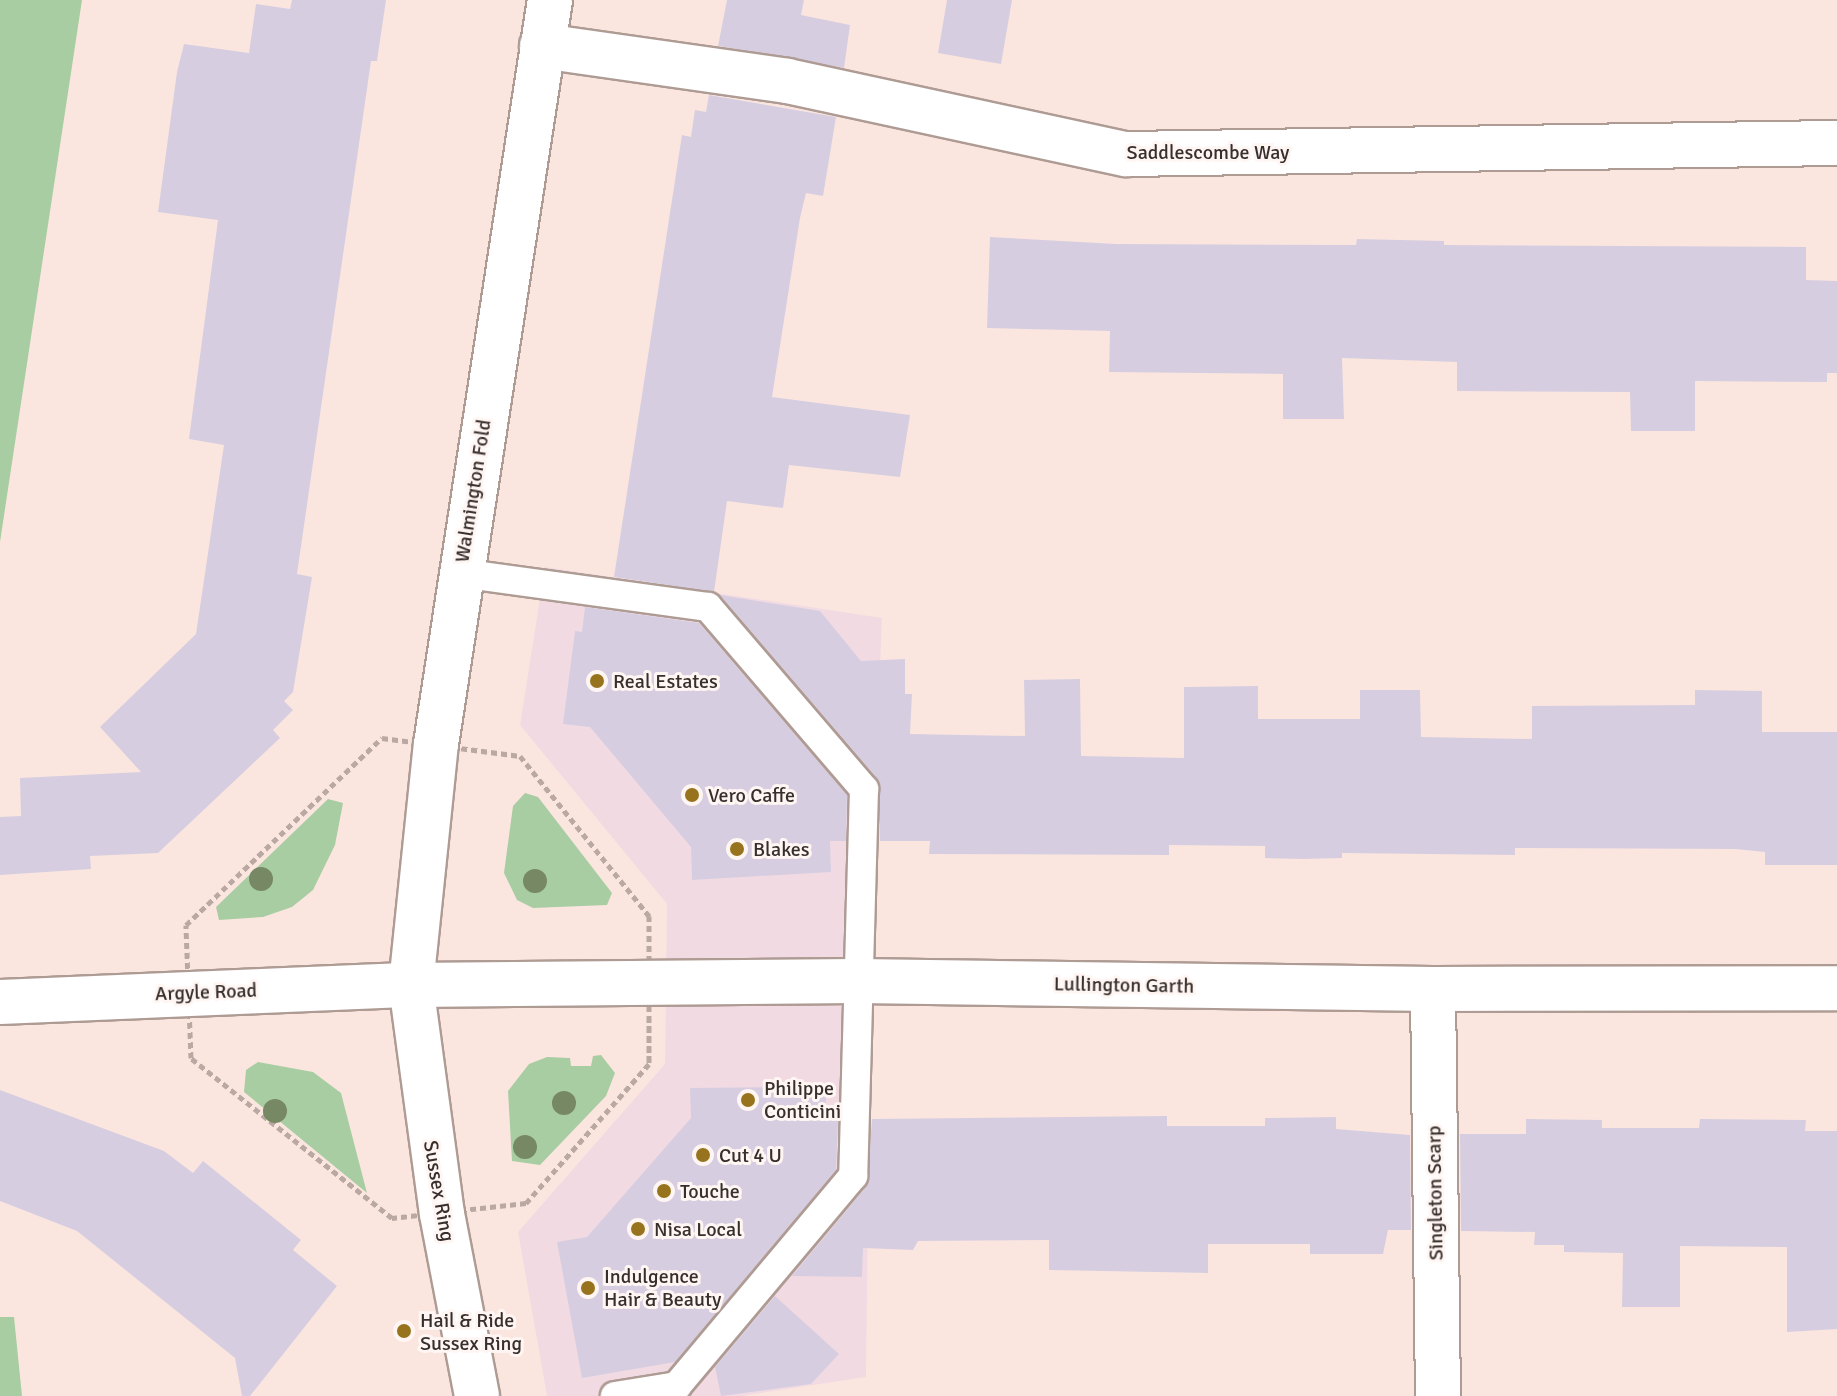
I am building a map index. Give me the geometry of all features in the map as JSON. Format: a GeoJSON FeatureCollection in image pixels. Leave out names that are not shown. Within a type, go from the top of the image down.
{"type":"FeatureCollection","features":[{"type":"Feature","properties":{"kind":"street","name":"Walmington Fold"},"geometry":{"type":"LineString","coordinates":[[411,985],[434,758],[460,573],[550,0]]}},
{"type":"Feature","properties":{"kind":"street","name":"Saddlescombe Way"},"geometry":{"type":"LineString","coordinates":[[542,46],[787,81],[1126,154],[1837,143]]}},
{"type":"Feature","properties":{"kind":"street","name":"Lullington Garth"},"geometry":{"type":"LineString","coordinates":[[411,985],[858,981],[1433,989],[1837,988]]}},
{"type":"Feature","properties":{"kind":"street","name":"Argyle Road"},"geometry":{"type":"LineString","coordinates":[[0,1002],[411,985]]}},
{"type":"Feature","properties":{"kind":"street","name":"Sussex Ring"},"geometry":{"type":"LineString","coordinates":[[411,985],[435,1169],[477,1396]]}},
{"type":"Feature","properties":{"kind":"street","name":"Singleton Scarp"},"geometry":{"type":"LineString","coordinates":[[1433,989],[1438,1396]]}},
{"type":"Feature","properties":{"kind":"lane"},"geometry":{"type":"LineString","coordinates":[[460,573],[708,607],[864,789],[853,1176],[677,1386],[615,1396]]}},
{"type":"Feature","properties":{"kind":"shaded area"},"geometry":{"type":"Polygon","coordinates":[[[545,567],[882,618],[872,861],[866,1377],[741,1396],[547,1396],[518,1232],[665,1064],[667,904],[520,725],[545,567]]]}},
{"type":"Feature","properties":{"kind":"green space"},"geometry":{"type":"Polygon","coordinates":[[[0,0],[82,0],[0,542],[0,0]]]}},
{"type":"Feature","properties":{"kind":"green space"},"geometry":{"type":"Polygon","coordinates":[[[525,793],[538,797],[612,893],[607,905],[533,908],[517,900],[504,873],[513,806],[525,793]]]}},
{"type":"Feature","properties":{"kind":"green space"},"geometry":{"type":"Polygon","coordinates":[[[328,799],[343,803],[335,845],[313,890],[292,907],[263,917],[219,920],[216,907],[328,799]]]}},
{"type":"Feature","properties":{"kind":"green space"},"geometry":{"type":"Polygon","coordinates":[[[601,1055],[615,1073],[606,1096],[540,1165],[512,1161],[508,1091],[529,1064],[547,1057],[570,1058],[571,1066],[591,1066],[593,1056],[601,1055]]]}},
{"type":"Feature","properties":{"kind":"green space"},"geometry":{"type":"Polygon","coordinates":[[[258,1062],[313,1072],[341,1093],[367,1193],[244,1092],[246,1070],[258,1062]]]}},
{"type":"Feature","properties":{"kind":"green space"},"geometry":{"type":"Polygon","coordinates":[[[0,1317],[14,1317],[22,1396],[0,1396],[0,1317]]]}},
{"type":"Feature","properties":{"kind":"building"},"geometry":{"type":"Polygon","coordinates":[[[292,0],[386,0],[377,61],[371,61],[297,574],[312,577],[293,692],[284,701],[293,710],[273,730],[280,738],[158,853],[90,856],[91,869],[0,875],[0,817],[21,816],[20,778],[141,772],[100,727],[196,634],[224,445],[189,439],[218,220],[158,212],[177,72],[184,44],[249,53],[256,4],[290,9],[292,0]]]}},
{"type":"Feature","properties":{"kind":"building"},"geometry":{"type":"Polygon","coordinates":[[[727,0],[804,0],[801,15],[850,25],[844,68],[718,46],[727,0]]]}},
{"type":"Feature","properties":{"kind":"building"},"geometry":{"type":"Polygon","coordinates":[[[947,0],[1012,0],[1001,64],[938,53],[947,0]]]}},
{"type":"Feature","properties":{"kind":"building"},"geometry":{"type":"Polygon","coordinates":[[[709,95],[836,117],[823,196],[806,193],[800,218],[772,397],[910,415],[900,477],[789,465],[783,508],[727,501],[714,592],[614,577],[682,135],[691,137],[695,110],[706,112],[709,95]]]}},
{"type":"Feature","properties":{"kind":"building"},"geometry":{"type":"Polygon","coordinates":[[[990,237],[1116,244],[1356,245],[1357,239],[1444,241],[1444,245],[1806,247],[1806,280],[1837,281],[1837,373],[1827,373],[1827,382],[1695,381],[1695,431],[1631,431],[1630,392],[1457,391],[1457,362],[1342,358],[1344,419],[1283,419],[1283,374],[1109,372],[1110,331],[987,328],[990,237]]]}},
{"type":"Feature","properties":{"kind":"building"},"geometry":{"type":"Polygon","coordinates":[[[720,595],[820,611],[861,661],[905,659],[905,694],[912,694],[910,734],[1025,736],[1024,680],[1080,679],[1081,756],[1184,758],[1184,687],[1258,686],[1258,719],[1360,719],[1360,690],[1420,690],[1421,737],[1532,739],[1532,706],[1695,705],[1695,690],[1762,691],[1762,732],[1837,732],[1837,865],[1765,865],[1765,852],[1735,849],[1515,848],[1515,855],[1342,853],[1342,858],[1304,859],[1265,858],[1265,846],[1169,845],[1169,855],[929,854],[930,841],[880,841],[877,778],[720,595]]]}},
{"type":"Feature","properties":{"kind":"building"},"geometry":{"type":"Polygon","coordinates":[[[585,607],[699,623],[847,795],[846,841],[830,841],[831,872],[692,880],[691,847],[590,727],[563,724],[575,631],[582,632],[585,607]]]}},
{"type":"Feature","properties":{"kind":"building"},"geometry":{"type":"Polygon","coordinates":[[[786,1087],[786,1094],[826,1093],[826,1120],[838,1120],[836,1170],[675,1362],[582,1378],[557,1242],[587,1237],[691,1118],[690,1088],[786,1087]]]}},
{"type":"Feature","properties":{"kind":"building"},"geometry":{"type":"Polygon","coordinates":[[[0,1090],[164,1151],[193,1173],[203,1161],[301,1240],[293,1250],[337,1286],[250,1396],[242,1396],[235,1358],[77,1231],[0,1201],[0,1090]]]}},
{"type":"Feature","properties":{"kind":"building"},"geometry":{"type":"Polygon","coordinates":[[[1167,1116],[1167,1126],[1265,1126],[1265,1118],[1336,1117],[1336,1129],[1410,1135],[1411,1230],[1388,1230],[1383,1254],[1310,1254],[1310,1244],[1208,1244],[1208,1273],[1049,1270],[1049,1240],[918,1241],[913,1250],[863,1248],[862,1277],[792,1276],[867,1186],[872,1119],[1167,1116]]]}},
{"type":"Feature","properties":{"kind":"building"},"geometry":{"type":"Polygon","coordinates":[[[1526,1119],[1602,1120],[1602,1128],[1699,1128],[1700,1119],[1806,1120],[1805,1131],[1837,1131],[1837,1329],[1787,1332],[1787,1247],[1680,1246],[1680,1307],[1622,1307],[1623,1253],[1564,1252],[1564,1245],[1534,1245],[1535,1232],[1461,1231],[1460,1134],[1526,1134],[1526,1119]]]}},
{"type":"Feature","properties":{"kind":"building"},"geometry":{"type":"Polygon","coordinates":[[[775,1296],[839,1354],[811,1384],[721,1396],[715,1367],[775,1296]]]}},
{"type":"Feature","properties":{"kind":"place","name":"Real Estates"},"geometry":{"type":"Point","coordinates":[597,681]}},
{"type":"Feature","properties":{"kind":"place","name":"Vero Caffe"},"geometry":{"type":"Point","coordinates":[692,795]}},
{"type":"Feature","properties":{"kind":"place","name":"Blakes"},"geometry":{"type":"Point","coordinates":[737,849]}},
{"type":"Feature","properties":{"kind":"place","name":"Philippe Conticini"},"geometry":{"type":"Point","coordinates":[748,1100]}},
{"type":"Feature","properties":{"kind":"place","name":"Cut 4 U"},"geometry":{"type":"Point","coordinates":[703,1155]}},
{"type":"Feature","properties":{"kind":"place","name":"Touche"},"geometry":{"type":"Point","coordinates":[664,1191]}},
{"type":"Feature","properties":{"kind":"place","name":"Nisa Local"},"geometry":{"type":"Point","coordinates":[638,1229]}},
{"type":"Feature","properties":{"kind":"place","name":"Indulgence Hair & Beauty"},"geometry":{"type":"Point","coordinates":[588,1288]}},
{"type":"Feature","properties":{"kind":"place","name":"Hail & Ride Sussex Ring"},"geometry":{"type":"Point","coordinates":[404,1331]}}]}
